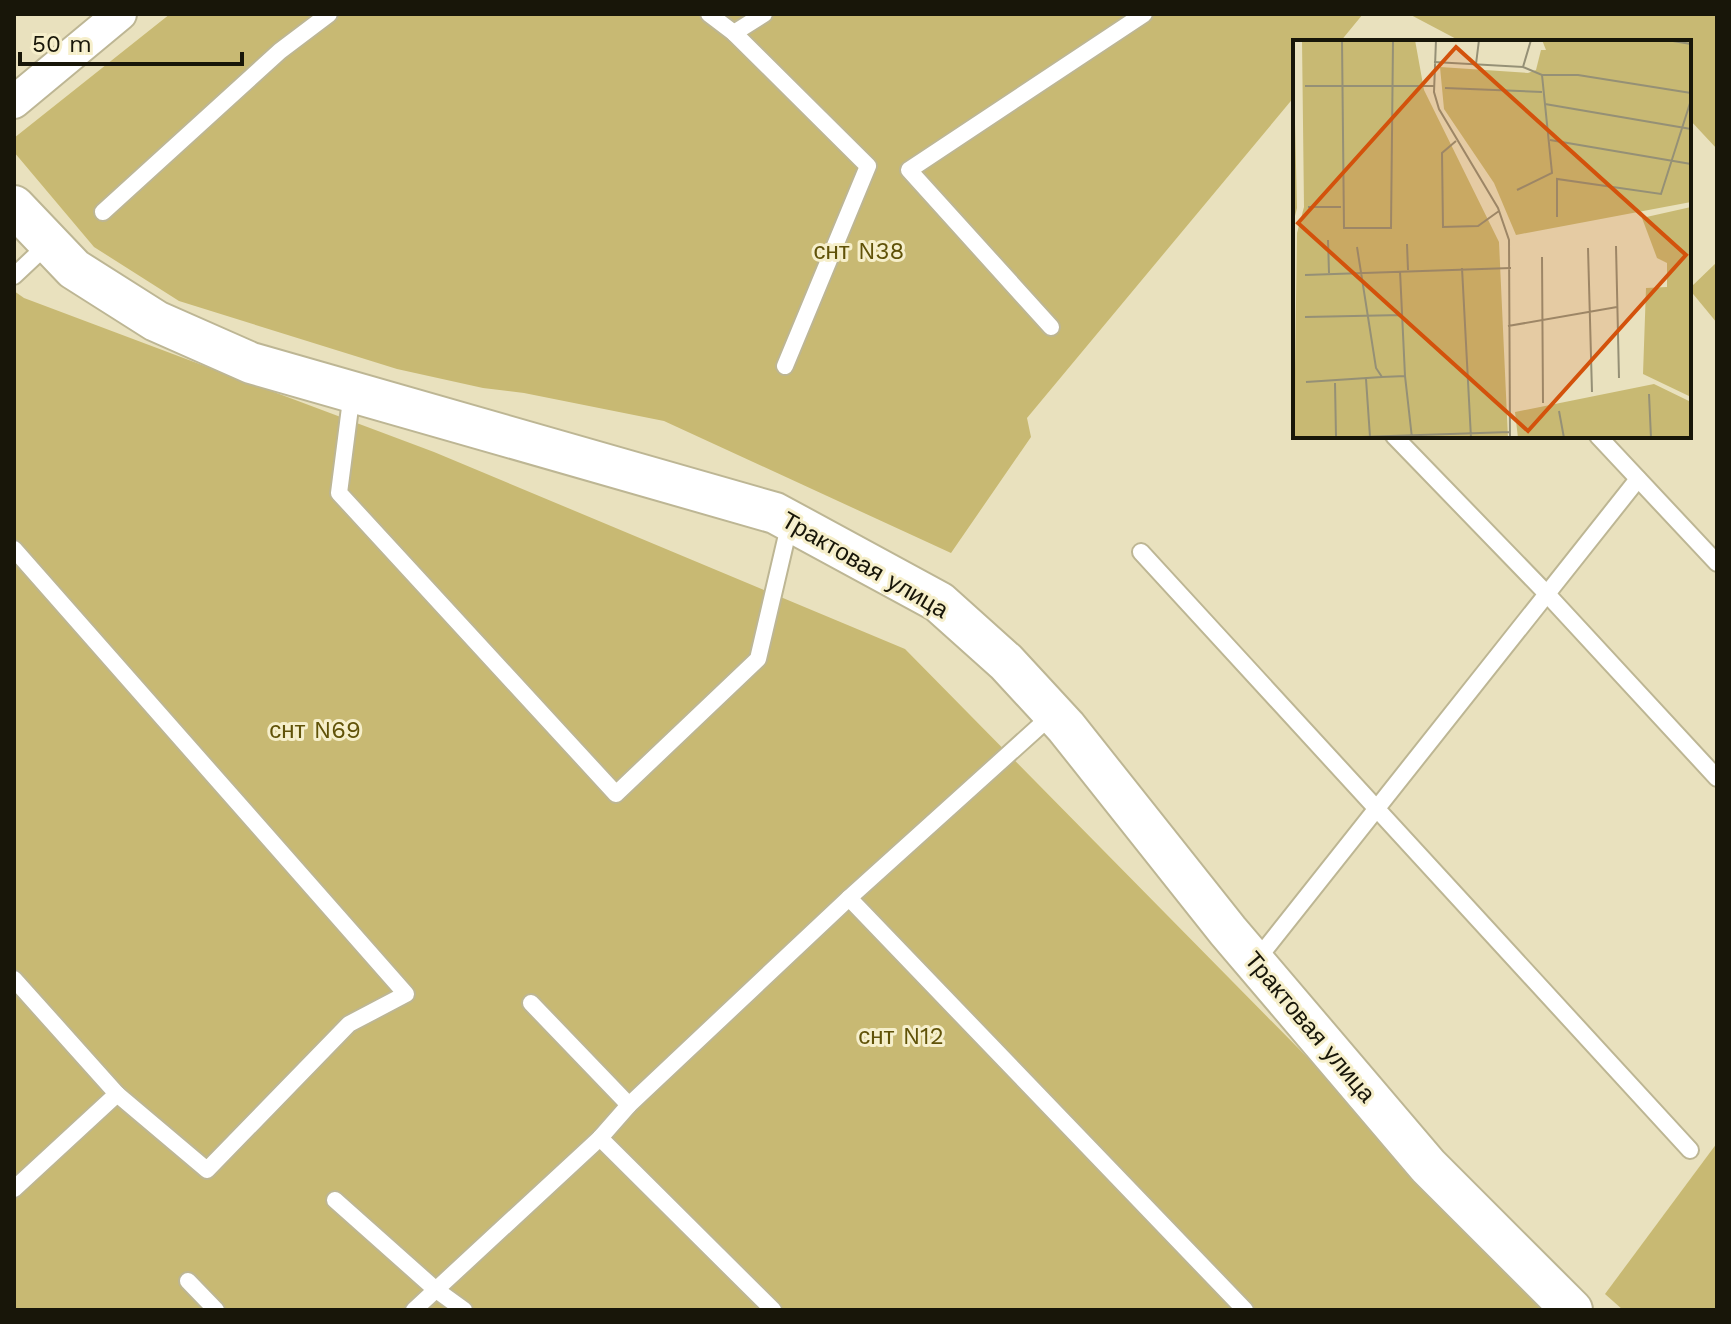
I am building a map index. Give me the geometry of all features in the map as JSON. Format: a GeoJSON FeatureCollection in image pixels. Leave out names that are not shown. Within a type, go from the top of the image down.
{"type":"FeatureCollection","features":[{"type":"Feature","properties":{"kind":"street"},"geometry":{"type":"LineString","coordinates":[[14,102],[120,14]]}},
{"type":"Feature","properties":{"kind":"street","name":"Трактовая улица"},"geometry":{"type":"LineString","coordinates":[[14,206],[74,269],[156,321],[251,363],[775,513],[939,602],[1006,662],[1053,714],[1255,962],[1428,1166],[1572,1310]]}},
{"type":"Feature","properties":{"kind":"lane"},"geometry":{"type":"LineString","coordinates":[[103,212],[280,51],[329,14]]}},
{"type":"Feature","properties":{"kind":"lane"},"geometry":{"type":"LineString","coordinates":[[709,14],[734,33],[868,166],[785,366]]}},
{"type":"Feature","properties":{"kind":"lane"},"geometry":{"type":"LineString","coordinates":[[734,33],[764,14]]}},
{"type":"Feature","properties":{"kind":"lane"},"geometry":{"type":"LineString","coordinates":[[1051,327],[909,170],[1144,14]]}},
{"type":"Feature","properties":{"kind":"lane"},"geometry":{"type":"LineString","coordinates":[[14,276],[50,243]]}},
{"type":"Feature","properties":{"kind":"lane"},"geometry":{"type":"LineString","coordinates":[[352,392],[339,493],[616,794],[758,659],[790,521]]}},
{"type":"Feature","properties":{"kind":"lane"},"geometry":{"type":"LineString","coordinates":[[1396,438],[1547,594],[1717,778]]}},
{"type":"Feature","properties":{"kind":"lane"},"geometry":{"type":"LineString","coordinates":[[1600,438],[1717,563]]}},
{"type":"Feature","properties":{"kind":"lane"},"geometry":{"type":"LineString","coordinates":[[1255,962],[1638,479]]}},
{"type":"Feature","properties":{"kind":"lane"},"geometry":{"type":"LineString","coordinates":[[14,549],[406,994],[349,1024],[207,1170],[117,1094],[14,979]]}},
{"type":"Feature","properties":{"kind":"lane"},"geometry":{"type":"LineString","coordinates":[[1141,552],[1690,1150]]}},
{"type":"Feature","properties":{"kind":"lane"},"geometry":{"type":"LineString","coordinates":[[414,1310],[600,1138],[629,1105],[849,898],[1053,714]]}},
{"type":"Feature","properties":{"kind":"lane"},"geometry":{"type":"LineString","coordinates":[[849,898],[1245,1310]]}},
{"type":"Feature","properties":{"kind":"lane"},"geometry":{"type":"LineString","coordinates":[[531,1003],[629,1105]]}},
{"type":"Feature","properties":{"kind":"lane"},"geometry":{"type":"LineString","coordinates":[[14,1189],[117,1094]]}},
{"type":"Feature","properties":{"kind":"lane"},"geometry":{"type":"LineString","coordinates":[[600,1138],[773,1310]]}},
{"type":"Feature","properties":{"kind":"lane"},"geometry":{"type":"LineString","coordinates":[[335,1200],[435,1289],[464,1310]]}},
{"type":"Feature","properties":{"kind":"lane"},"geometry":{"type":"LineString","coordinates":[[188,1281],[216,1310]]}},
{"type":"Feature","properties":{"kind":"green space","name":"снт N38"},"geometry":{"type":"Polygon","coordinates":[[[170,14],[1363,14],[1342,40],[1293,40],[1293,98],[1027,418],[1031,437],[951,553],[664,421],[397,369],[179,301],[94,247],[14,152],[14,138],[170,14]]]}},
{"type":"Feature","properties":{"kind":"green space"},"geometry":{"type":"Polygon","coordinates":[[[1409,14],[1717,14],[1717,149],[1691,121],[1691,40],[1458,40],[1409,14]]]}},
{"type":"Feature","properties":{"kind":"green space"},"geometry":{"type":"Polygon","coordinates":[[[1717,262],[1717,323],[1691,291],[1691,287],[1717,262]]]}},
{"type":"Feature","properties":{"kind":"green space"},"geometry":{"type":"Polygon","coordinates":[[[14,291],[24,298],[434,452],[905,649],[1556,1310],[14,1310],[14,291]]]}},
{"type":"Feature","properties":{"kind":"green space"},"geometry":{"type":"Polygon","coordinates":[[[1717,1143],[1717,1310],[1623,1310],[1605,1294],[1717,1143]]]}},
{"type":"Feature","properties":{"kind":"park label","name":"снт N69"},"geometry":{"type":"Point","coordinates":[315,730]}},
{"type":"Feature","properties":{"kind":"park label","name":"снт N12"},"geometry":{"type":"Point","coordinates":[901,1036]}}]}
